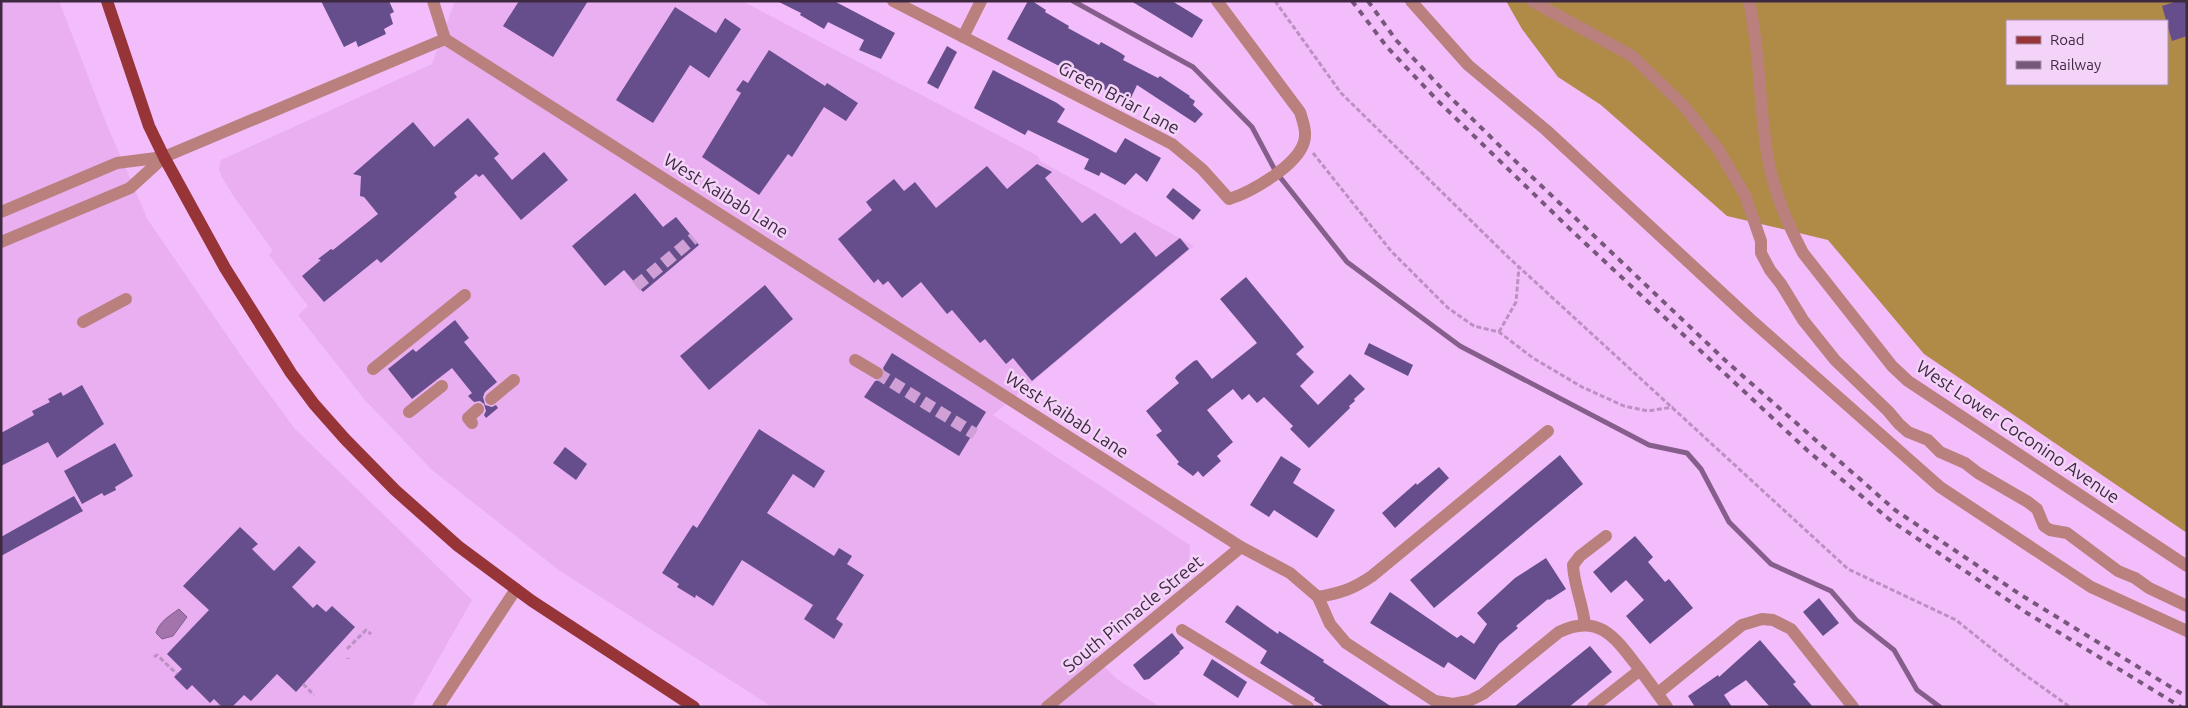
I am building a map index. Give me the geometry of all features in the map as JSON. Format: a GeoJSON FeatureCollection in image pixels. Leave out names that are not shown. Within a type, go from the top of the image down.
{"type":"FeatureCollection","features":[{"type":"Feature","properties":{"kind":"main road"},"geometry":{"type":"LineString","coordinates":[[106,1],[149,126],[164,157],[225,268],[291,373],[314,404],[345,439],[421,514],[458,546],[516,589],[602,648],[694,707]]}},
{"type":"Feature","properties":{"kind":"street"},"geometry":{"type":"LineString","coordinates":[[1,212],[117,163],[164,157],[414,54],[445,39],[433,1]]}},
{"type":"Feature","properties":{"kind":"street","name":"Green Briar Lane"},"geometry":{"type":"LineString","coordinates":[[894,1],[1172,144],[1202,169],[1229,199],[1243,194],[1284,167],[1298,155],[1304,141]]}},
{"type":"Feature","properties":{"kind":"street"},"geometry":{"type":"LineString","coordinates":[[963,37],[981,1]]}},
{"type":"Feature","properties":{"kind":"street"},"geometry":{"type":"LineString","coordinates":[[1217,1],[1300,112],[1305,126],[1304,141]]}},
{"type":"Feature","properties":{"kind":"street"},"geometry":{"type":"LineString","coordinates":[[1411,1],[1468,65],[1546,130],[1750,319],[1940,487],[2091,587],[2187,631]]}},
{"type":"Feature","properties":{"kind":"street"},"geometry":{"type":"LineString","coordinates":[[1532,1],[1632,56],[1683,106],[1718,149],[1744,196],[1761,240],[1761,253],[1770,270],[1782,284],[1804,320],[1835,360],[1899,424],[1908,432],[1928,440],[1940,452],[1965,463],[1978,473],[2028,502],[2037,509],[2044,526],[2050,530],[2067,532],[2118,571],[2187,606]]}},
{"type":"Feature","properties":{"kind":"street","name":"West Lower Coconino Avenue"},"geometry":{"type":"LineString","coordinates":[[1749,1],[1767,154],[1793,235],[1803,253],[1892,366],[1908,381],[2187,566]]}},
{"type":"Feature","properties":{"kind":"street","name":"West Kaibab Lane"},"geometry":{"type":"LineString","coordinates":[[445,39],[1241,547],[1290,573],[1318,596],[1330,624],[1346,643],[1435,701],[1453,704],[1469,702],[1483,694],[1559,632],[1571,626],[1585,625]]}},
{"type":"Feature","properties":{"kind":"street"},"geometry":{"type":"LineString","coordinates":[[1,242],[130,188],[164,157]]}},
{"type":"Feature","properties":{"kind":"street"},"geometry":{"type":"LineString","coordinates":[[373,369],[465,295]]}},
{"type":"Feature","properties":{"kind":"street"},"geometry":{"type":"LineString","coordinates":[[84,322],[126,299]]}},
{"type":"Feature","properties":{"kind":"street"},"geometry":{"type":"LineString","coordinates":[[855,360],[877,373]]}},
{"type":"Feature","properties":{"kind":"street"},"geometry":{"type":"LineString","coordinates":[[491,399],[514,380]]}},
{"type":"Feature","properties":{"kind":"street"},"geometry":{"type":"LineString","coordinates":[[409,412],[442,386]]}},
{"type":"Feature","properties":{"kind":"street"},"geometry":{"type":"LineString","coordinates":[[472,423],[468,418],[478,409]]}},
{"type":"Feature","properties":{"kind":"street"},"geometry":{"type":"LineString","coordinates":[[1318,596],[1343,593],[1372,576],[1548,431]]}},
{"type":"Feature","properties":{"kind":"street"},"geometry":{"type":"LineString","coordinates":[[1606,536],[1580,556],[1573,565],[1573,576],[1584,610],[1585,625],[1602,629],[1616,639],[1658,693],[1666,707]]}},
{"type":"Feature","properties":{"kind":"street","name":"South Pinnacle Street"},"geometry":{"type":"LineString","coordinates":[[1047,707],[1241,547]]}},
{"type":"Feature","properties":{"kind":"street"},"geometry":{"type":"LineString","coordinates":[[438,707],[516,589]]}},
{"type":"Feature","properties":{"kind":"street"},"geometry":{"type":"LineString","coordinates":[[1658,693],[1742,625],[1762,619],[1773,620],[1791,629],[1854,707]]}},
{"type":"Feature","properties":{"kind":"street"},"geometry":{"type":"LineString","coordinates":[[1182,630],[1308,707]]}},
{"type":"Feature","properties":{"kind":"street"},"geometry":{"type":"LineString","coordinates":[[1593,707],[1640,670]]}},
{"type":"Feature","properties":{"kind":"path"},"geometry":{"type":"LineString","coordinates":[[1275,1],[1341,93],[1519,266],[1848,569],[1956,620],[2021,672],[2070,707]]}},
{"type":"Feature","properties":{"kind":"path"},"geometry":{"type":"LineString","coordinates":[[1304,141],[1391,251],[1448,308],[1474,326],[1499,332],[1533,358],[1582,387],[1624,406],[1648,411],[1674,407]]}},
{"type":"Feature","properties":{"kind":"path"},"geometry":{"type":"LineString","coordinates":[[1499,332],[1516,302],[1519,266]]}},
{"type":"Feature","properties":{"kind":"path"},"geometry":{"type":"LineString","coordinates":[[347,649],[366,630],[371,634]]}},
{"type":"Feature","properties":{"kind":"path"},"geometry":{"type":"LineString","coordinates":[[154,657],[157,655],[177,674]]}},
{"type":"Feature","properties":{"kind":"path"},"geometry":{"type":"LineString","coordinates":[[303,684],[314,696]]}},
{"type":"Feature","properties":{"kind":"shaded area"},"geometry":{"type":"Polygon","coordinates":[[[1,1],[59,1],[107,125],[148,220],[244,360],[295,429],[472,600],[411,707],[1,707],[1,1]]]}},
{"type":"Feature","properties":{"kind":"shaded area"},"geometry":{"type":"Polygon","coordinates":[[[455,1],[742,1],[1038,156],[1040,161],[1194,246],[993,415],[1190,545],[1189,561],[1085,648],[1117,679],[1160,707],[772,707],[560,571],[432,470],[364,399],[298,315],[308,306],[269,255],[273,251],[232,194],[219,169],[221,160],[432,64],[455,1]]]}},
{"type":"Feature","properties":{"kind":"shaded area"},"geometry":{"type":"Polygon","coordinates":[[[1506,1],[2187,1],[2187,533],[1924,354],[1828,240],[1727,216],[1601,105],[1558,77],[1522,29],[1506,1]]]}},
{"type":"Feature","properties":{"kind":"shaded area"},"geometry":{"type":"Polygon","coordinates":[[[179,609],[187,617],[173,636],[162,639],[156,633],[157,629],[179,609]]]}},
{"type":"Feature","properties":{"kind":"building"},"geometry":{"type":"Polygon","coordinates":[[[321,1],[389,1],[394,12],[390,14],[393,24],[384,29],[386,34],[358,47],[356,41],[344,47],[321,1]]]}},
{"type":"Feature","properties":{"kind":"building"},"geometry":{"type":"Polygon","coordinates":[[[519,1],[588,1],[553,57],[503,26],[519,1]]]}},
{"type":"Feature","properties":{"kind":"building"},"geometry":{"type":"Polygon","coordinates":[[[777,1],[834,1],[895,33],[881,59],[859,50],[864,40],[828,22],[824,29],[800,15],[801,13],[777,1]]]}},
{"type":"Feature","properties":{"kind":"building"},"geometry":{"type":"Polygon","coordinates":[[[1028,1],[1032,1],[1046,10],[1045,12],[1069,26],[1068,28],[1099,45],[1101,42],[1119,52],[1125,56],[1123,60],[1158,78],[1160,76],[1190,96],[1195,101],[1193,105],[1203,114],[1195,123],[1137,85],[1129,102],[1007,39],[1028,1]]]}},
{"type":"Feature","properties":{"kind":"building"},"geometry":{"type":"Polygon","coordinates":[[[1131,1],[1172,1],[1203,20],[1192,38],[1131,1]]]}},
{"type":"Feature","properties":{"kind":"building"},"geometry":{"type":"Polygon","coordinates":[[[2178,1],[2187,1],[2187,36],[2172,41],[2168,20],[2166,20],[2162,6],[2178,1]]]}},
{"type":"Feature","properties":{"kind":"building"},"geometry":{"type":"Polygon","coordinates":[[[675,7],[716,33],[725,18],[741,29],[709,78],[690,65],[653,123],[616,100],[675,7]]]}},
{"type":"Feature","properties":{"kind":"building"},"geometry":{"type":"Polygon","coordinates":[[[947,46],[957,52],[938,89],[927,83],[947,46]]]}},
{"type":"Feature","properties":{"kind":"building"},"geometry":{"type":"Polygon","coordinates":[[[769,50],[825,86],[827,83],[858,103],[846,121],[824,107],[792,157],[788,154],[759,195],[702,157],[741,93],[736,90],[743,80],[748,83],[769,50]]]}},
{"type":"Feature","properties":{"kind":"building"},"geometry":{"type":"Polygon","coordinates":[[[993,70],[1057,103],[1065,109],[1057,122],[1116,153],[1125,138],[1161,158],[1147,182],[1136,173],[1125,185],[1101,172],[1099,176],[1084,169],[1089,159],[1028,130],[1025,135],[974,108],[993,70]]]}},
{"type":"Feature","properties":{"kind":"building"},"geometry":{"type":"Polygon","coordinates":[[[468,118],[499,154],[494,158],[512,180],[544,152],[568,180],[521,220],[483,174],[479,177],[476,174],[454,193],[457,197],[381,263],[377,259],[324,302],[302,276],[321,260],[318,259],[331,249],[333,250],[378,214],[364,197],[360,196],[361,176],[353,174],[413,122],[434,147],[468,118]]]}},
{"type":"Feature","properties":{"kind":"building"},"geometry":{"type":"Polygon","coordinates":[[[1037,164],[1052,172],[1045,178],[1082,223],[1095,213],[1121,244],[1135,232],[1156,257],[1180,238],[1189,249],[1032,381],[1013,358],[1006,364],[985,339],[980,343],[952,310],[947,314],[921,282],[902,298],[888,281],[883,285],[878,279],[874,283],[838,239],[872,210],[866,202],[894,179],[904,191],[915,182],[936,208],[987,166],[1007,189],[1037,164]]]}},
{"type":"Feature","properties":{"kind":"building"},"geometry":{"type":"Polygon","coordinates":[[[1173,188],[1201,210],[1193,220],[1166,197],[1173,188]]]}},
{"type":"Feature","properties":{"kind":"building"},"geometry":{"type":"Polygon","coordinates":[[[635,193],[663,227],[676,217],[699,245],[643,292],[624,270],[605,286],[572,246],[635,193]]]}},
{"type":"Feature","properties":{"kind":"building"},"geometry":{"type":"Polygon","coordinates":[[[1246,277],[1304,347],[1296,354],[1314,372],[1300,386],[1318,405],[1350,374],[1365,389],[1354,399],[1355,401],[1349,406],[1350,408],[1309,448],[1290,429],[1293,426],[1264,397],[1257,403],[1249,394],[1242,400],[1233,389],[1207,410],[1233,442],[1217,456],[1221,461],[1203,477],[1198,471],[1193,476],[1177,464],[1179,462],[1156,435],[1162,431],[1146,411],[1179,383],[1175,378],[1177,375],[1194,361],[1197,360],[1212,379],[1257,343],[1220,299],[1246,277]]]}},
{"type":"Feature","properties":{"kind":"building"},"geometry":{"type":"Polygon","coordinates":[[[765,285],[793,319],[709,390],[680,356],[765,285]]]}},
{"type":"Feature","properties":{"kind":"building"},"geometry":{"type":"Polygon","coordinates":[[[455,320],[469,338],[464,342],[497,382],[485,392],[483,397],[485,405],[492,407],[496,405],[498,408],[486,418],[484,415],[486,411],[484,404],[480,401],[474,402],[468,396],[472,393],[452,368],[412,399],[388,369],[413,349],[416,352],[455,320]]]}},
{"type":"Feature","properties":{"kind":"building"},"geometry":{"type":"Polygon","coordinates":[[[1369,343],[1413,365],[1408,376],[1364,354],[1369,343]]]}},
{"type":"Feature","properties":{"kind":"building"},"geometry":{"type":"Polygon","coordinates":[[[892,353],[986,412],[959,456],[864,397],[875,381],[884,378],[883,368],[892,353]]]}},
{"type":"Feature","properties":{"kind":"building"},"geometry":{"type":"Polygon","coordinates":[[[82,385],[104,424],[57,458],[48,442],[1,466],[1,433],[34,415],[32,411],[50,402],[48,399],[61,392],[63,396],[82,385]]]}},
{"type":"Feature","properties":{"kind":"building"},"geometry":{"type":"Polygon","coordinates":[[[759,429],[825,471],[814,488],[793,474],[767,513],[834,556],[839,548],[852,556],[847,564],[864,575],[836,619],[843,624],[834,639],[804,619],[813,605],[742,560],[713,606],[696,595],[695,598],[677,587],[679,584],[662,573],[693,525],[697,528],[759,429]]]}},
{"type":"Feature","properties":{"kind":"building"},"geometry":{"type":"Polygon","coordinates":[[[115,443],[133,476],[115,487],[116,490],[104,496],[102,493],[82,504],[64,471],[115,443]]]}},
{"type":"Feature","properties":{"kind":"building"},"geometry":{"type":"Polygon","coordinates":[[[565,447],[587,464],[576,480],[553,463],[565,447]]]}},
{"type":"Feature","properties":{"kind":"building"},"geometry":{"type":"Polygon","coordinates":[[[1560,455],[1583,484],[1434,608],[1410,580],[1560,455]]]}},
{"type":"Feature","properties":{"kind":"building"},"geometry":{"type":"Polygon","coordinates":[[[1281,456],[1301,469],[1293,483],[1335,510],[1317,538],[1274,510],[1269,517],[1250,505],[1281,456]]]}},
{"type":"Feature","properties":{"kind":"building"},"geometry":{"type":"Polygon","coordinates":[[[1439,467],[1449,478],[1395,528],[1382,513],[1416,483],[1417,485],[1439,467]]]}},
{"type":"Feature","properties":{"kind":"building"},"geometry":{"type":"Polygon","coordinates":[[[74,496],[83,511],[1,556],[1,537],[74,496]]]}},
{"type":"Feature","properties":{"kind":"building"},"geometry":{"type":"Polygon","coordinates":[[[240,527],[258,544],[252,549],[274,571],[299,546],[316,562],[292,587],[313,608],[317,604],[326,612],[332,606],[355,627],[296,692],[277,674],[251,701],[244,695],[232,707],[222,707],[214,699],[210,703],[192,685],[187,690],[174,677],[182,669],[167,654],[209,610],[183,586],[240,527]]]}},
{"type":"Feature","properties":{"kind":"building"},"geometry":{"type":"Polygon","coordinates":[[[1635,536],[1653,557],[1648,562],[1665,582],[1669,579],[1693,608],[1650,644],[1626,616],[1644,600],[1626,580],[1611,593],[1593,572],[1635,536]]]}},
{"type":"Feature","properties":{"kind":"building"},"geometry":{"type":"Polygon","coordinates":[[[1546,558],[1566,589],[1548,599],[1516,626],[1518,628],[1499,644],[1475,680],[1448,662],[1444,668],[1370,623],[1390,592],[1457,638],[1461,635],[1474,644],[1487,624],[1477,613],[1515,578],[1546,558]]]}},
{"type":"Feature","properties":{"kind":"building"},"geometry":{"type":"Polygon","coordinates":[[[1819,598],[1839,623],[1823,636],[1803,612],[1819,598]]]}},
{"type":"Feature","properties":{"kind":"building"},"geometry":{"type":"Polygon","coordinates":[[[1237,605],[1278,634],[1279,631],[1324,660],[1323,662],[1392,707],[1325,707],[1314,700],[1315,698],[1260,663],[1267,651],[1225,622],[1237,605]]]}},
{"type":"Feature","properties":{"kind":"building"},"geometry":{"type":"Polygon","coordinates":[[[1172,633],[1184,648],[1149,679],[1144,680],[1133,665],[1172,633]]]}},
{"type":"Feature","properties":{"kind":"building"},"geometry":{"type":"Polygon","coordinates":[[[1760,640],[1796,682],[1793,684],[1813,707],[1770,707],[1746,680],[1724,695],[1732,707],[1695,707],[1688,696],[1718,675],[1719,677],[1760,640]]]}},
{"type":"Feature","properties":{"kind":"building"},"geometry":{"type":"Polygon","coordinates":[[[1590,646],[1612,672],[1569,707],[1514,707],[1590,646]]]}},
{"type":"Feature","properties":{"kind":"building"},"geometry":{"type":"Polygon","coordinates":[[[1212,659],[1247,682],[1238,698],[1203,675],[1212,659]]]}},
{"type":"Feature","properties":{"kind":"waterway"},"geometry":{"type":"LineString","coordinates":[[1073,1],[1193,67],[1252,127],[1276,172],[1347,262],[1460,346],[1649,445],[1687,453],[1701,469],[1729,522],[1771,564],[1831,591],[1856,620],[1894,650],[1917,690],[1940,707]]}},
{"type":"Feature","properties":{"kind":"tunnel"},"geometry":{"type":"LineString","coordinates":[[636,286],[694,238]]}},
{"type":"Feature","properties":{"kind":"tunnel"},"geometry":{"type":"LineString","coordinates":[[877,373],[975,434]]}},
{"type":"Feature","properties":{"kind":"railway"},"geometry":{"type":"LineString","coordinates":[[1352,1],[1387,47],[1438,101],[1571,230],[1808,451],[1890,520],[2027,613],[2181,707]]}},
{"type":"Feature","properties":{"kind":"railway"},"geometry":{"type":"LineString","coordinates":[[1368,1],[1396,40],[1510,156],[1727,362],[1895,510],[2021,595],[2187,697]]}}]}
